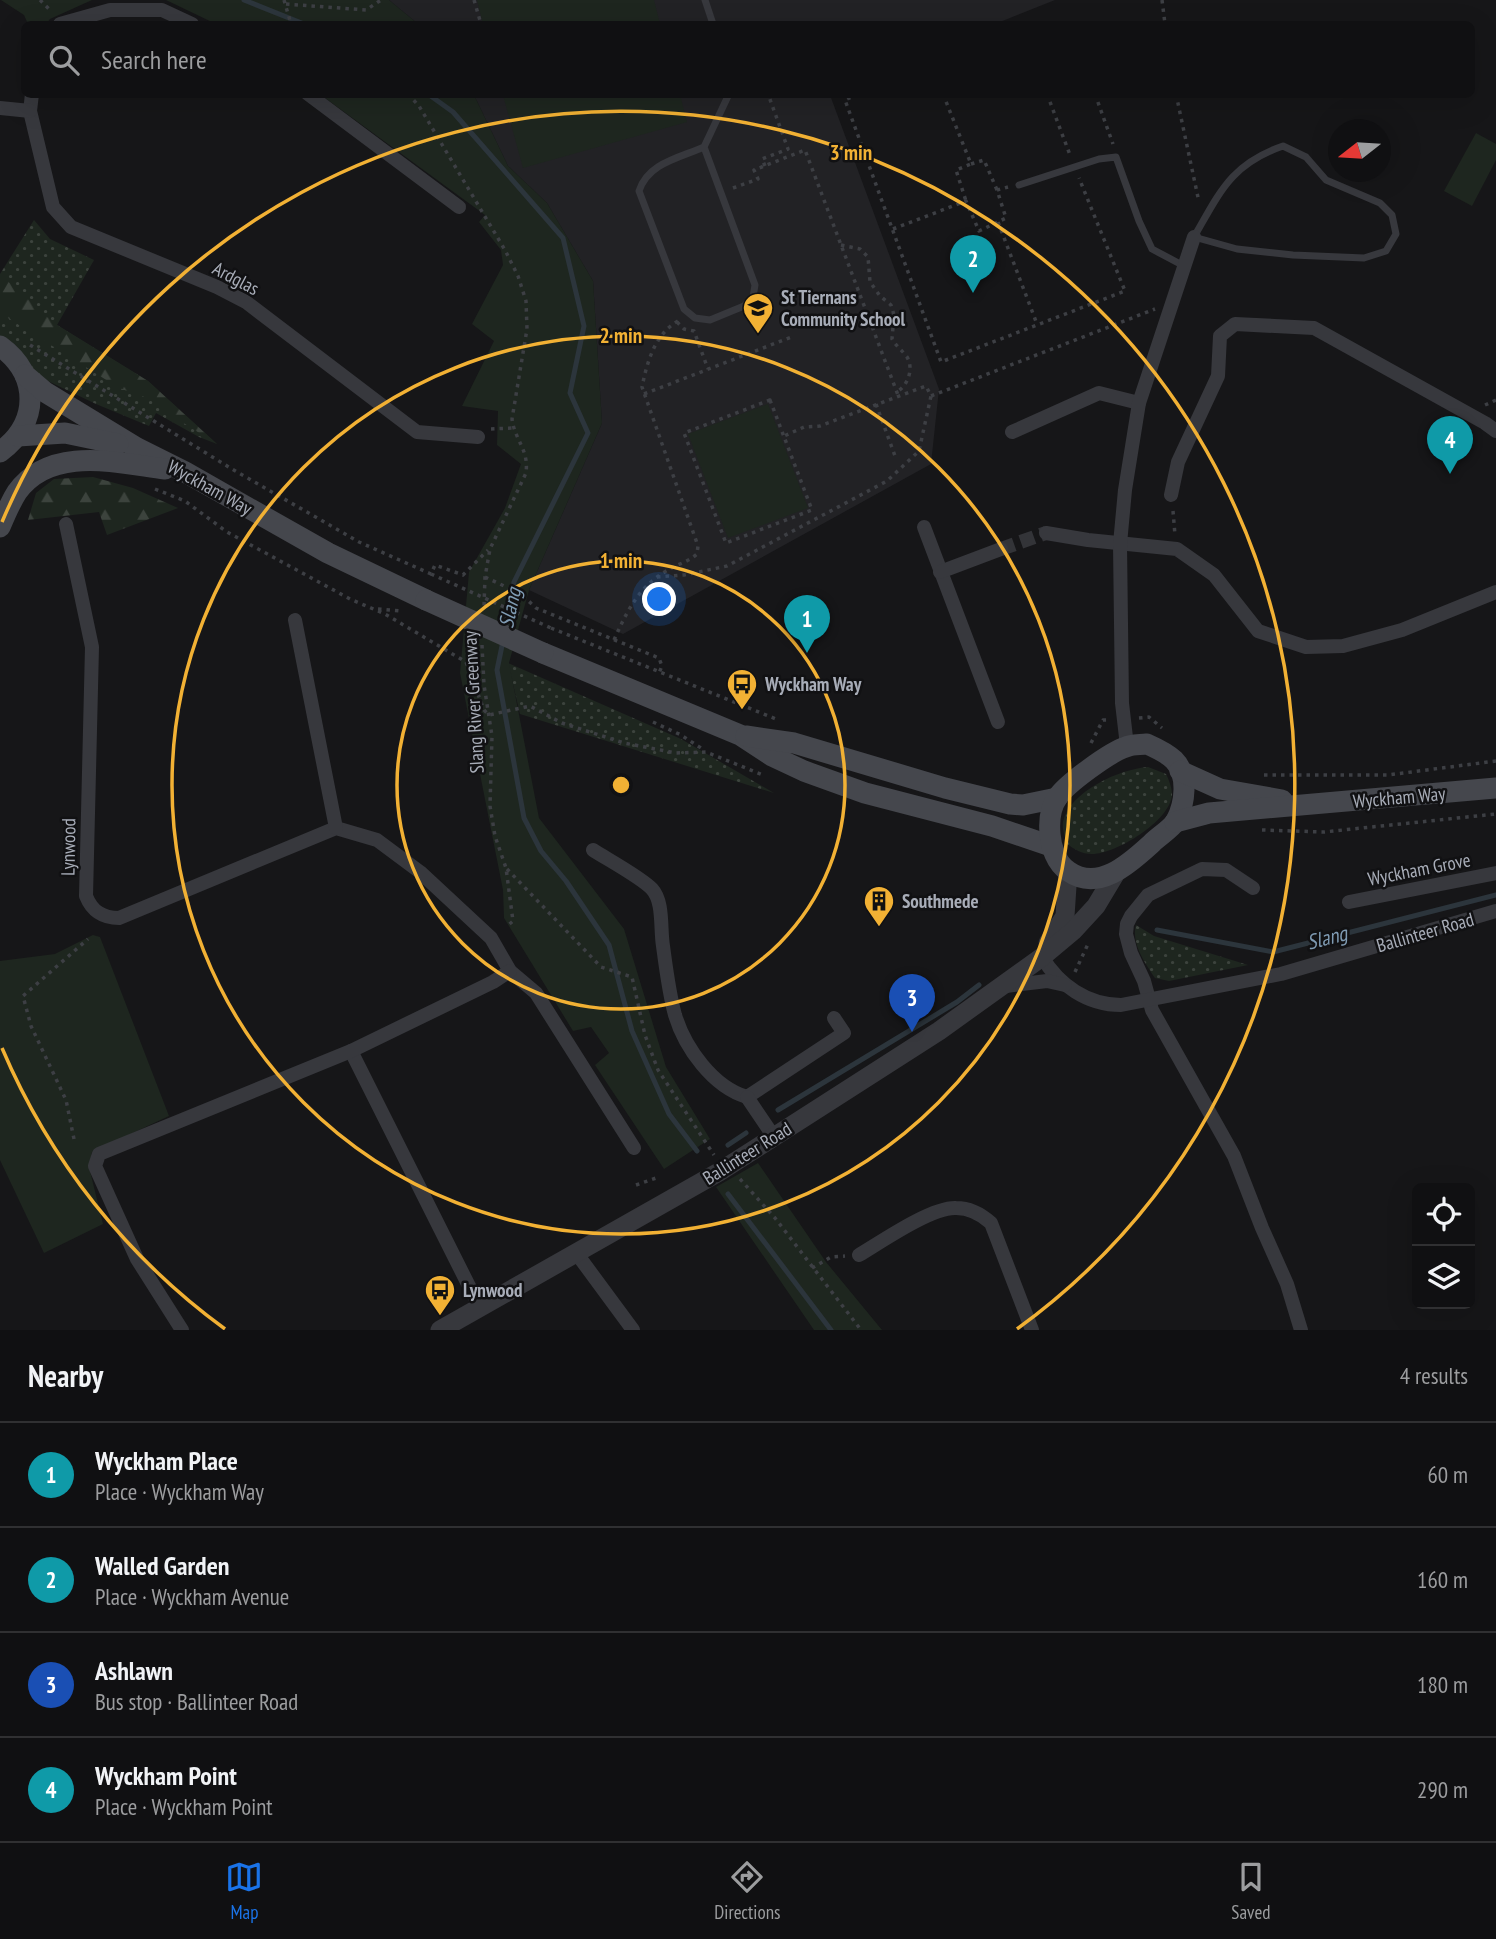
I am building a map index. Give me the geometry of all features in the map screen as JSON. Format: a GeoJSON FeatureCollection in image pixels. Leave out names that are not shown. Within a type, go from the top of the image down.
{"type":"FeatureCollection","features":[{"type":"Feature","properties":{"kind":"main road","name":"Wyckham Way"},"geometry":{"type":"LineString","coordinates":[[0,346],[15,359],[25,375],[45,392],[137,448],[185,472],[418,607],[543,653],[740,736],[772,756],[804,771],[865,793],[992,826],[1051,846]]}},
{"type":"Feature","properties":{"kind":"main road"},"geometry":{"type":"LineString","coordinates":[[0,452],[18,436],[29,413],[30,394],[25,375]]}},
{"type":"Feature","properties":{"kind":"main road","name":"Wyckham Way"},"geometry":{"type":"LineString","coordinates":[[18,436],[65,433],[137,448]]}},
{"type":"Feature","properties":{"kind":"main road"},"geometry":{"type":"LineString","coordinates":[[0,527],[17,492],[30,478],[45,468],[62,463],[107,461],[185,472]]}},
{"type":"Feature","properties":{"kind":"main road","name":"Wyckham Way"},"geometry":{"type":"LineString","coordinates":[[740,736],[794,743],[945,788],[1010,804],[1023,805],[1057,798]]}},
{"type":"Feature","properties":{"kind":"main road"},"geometry":{"type":"LineString","coordinates":[[1147,744],[1176,761],[1184,783],[1184,798],[1175,822],[1133,860],[1117,871],[1092,878],[1079,877],[1061,864],[1051,846],[1049,819],[1057,798],[1106,757],[1127,746],[1147,744]]}},
{"type":"Feature","properties":{"kind":"main road","name":"Wyckham Way"},"geometry":{"type":"LineString","coordinates":[[1180,771],[1220,789],[1301,804]]}},
{"type":"Feature","properties":{"kind":"main road","name":"Wyckham Way"},"geometry":{"type":"LineString","coordinates":[[1175,822],[1209,813],[1496,788]]}},
{"type":"Feature","properties":{"kind":"street"},"geometry":{"type":"LineString","coordinates":[[71,21],[110,10],[162,10],[186,21]]}},
{"type":"Feature","properties":{"kind":"street","name":"Ardglas"},"geometry":{"type":"LineString","coordinates":[[32,98],[30,111],[53,207],[71,227],[217,287],[246,302],[417,432],[478,437]]}},
{"type":"Feature","properties":{"kind":"street"},"geometry":{"type":"LineString","coordinates":[[313,98],[459,207]]}},
{"type":"Feature","properties":{"kind":"street"},"geometry":{"type":"LineString","coordinates":[[0,108],[30,111]]}},
{"type":"Feature","properties":{"kind":"street"},"geometry":{"type":"LineString","coordinates":[[1127,746],[1122,703],[1120,544],[1125,490],[1139,403],[1194,237]]}},
{"type":"Feature","properties":{"kind":"street"},"geometry":{"type":"LineString","coordinates":[[1171,495],[1178,462],[1218,376],[1220,336],[1236,324],[1314,328],[1496,431]]}},
{"type":"Feature","properties":{"kind":"street"},"geometry":{"type":"LineString","coordinates":[[1012,432],[1099,393],[1139,403]]}},
{"type":"Feature","properties":{"kind":"street","name":"Lynwood"},"geometry":{"type":"LineString","coordinates":[[66,524],[92,647],[86,896],[90,906],[109,918],[119,918],[337,828]]}},
{"type":"Feature","properties":{"kind":"street"},"geometry":{"type":"LineString","coordinates":[[925,527],[998,722]]}},
{"type":"Feature","properties":{"kind":"street"},"geometry":{"type":"LineString","coordinates":[[1046,533],[1177,549],[1214,575],[1258,631],[1306,648],[1343,646],[1402,630],[1496,592]]}},
{"type":"Feature","properties":{"kind":"street"},"geometry":{"type":"LineString","coordinates":[[940,572],[1001,549]]}},
{"type":"Feature","properties":{"kind":"street"},"geometry":{"type":"LineString","coordinates":[[295,620],[337,828],[377,840],[420,872],[491,938],[510,971],[536,993],[634,1148]]}},
{"type":"Feature","properties":{"kind":"street"},"geometry":{"type":"LineString","coordinates":[[593,850],[651,888],[658,900],[675,1016],[692,1051],[719,1083],[733,1093],[747,1097],[774,1138]]}},
{"type":"Feature","properties":{"kind":"street"},"geometry":{"type":"LineString","coordinates":[[1253,888],[1226,870],[1202,869],[1148,895],[1131,916],[1126,934],[1155,1015],[1234,1156],[1287,1284],[1301,1330]]}},
{"type":"Feature","properties":{"kind":"street","name":"Ballinteer Road"},"geometry":{"type":"LineString","coordinates":[[1042,957],[1048,942],[1065,916],[1068,871]]}},
{"type":"Feature","properties":{"kind":"street","name":"Ballinteer Road"},"geometry":{"type":"LineString","coordinates":[[440,1330],[718,1172],[927,1040],[1042,957],[1086,919],[1117,871]]}},
{"type":"Feature","properties":{"kind":"street","name":"Wyckham Grove"},"geometry":{"type":"LineString","coordinates":[[1349,902],[1496,873]]}},
{"type":"Feature","properties":{"kind":"street","name":"Ballinteer Road"},"geometry":{"type":"LineString","coordinates":[[1042,957],[1067,986],[1085,997],[1109,1005],[1121,1005],[1281,974],[1496,911]]}},
{"type":"Feature","properties":{"kind":"street"},"geometry":{"type":"LineString","coordinates":[[182,1330],[136,1259],[95,1166],[99,1154],[351,1051],[493,982],[510,971]]}},
{"type":"Feature","properties":{"kind":"street"},"geometry":{"type":"LineString","coordinates":[[1003,986],[1047,981],[1067,986]]}},
{"type":"Feature","properties":{"kind":"street"},"geometry":{"type":"LineString","coordinates":[[747,1097],[844,1033],[834,1018]]}},
{"type":"Feature","properties":{"kind":"street"},"geometry":{"type":"LineString","coordinates":[[351,1051],[479,1306]]}},
{"type":"Feature","properties":{"kind":"street"},"geometry":{"type":"LineString","coordinates":[[859,1255],[935,1213],[954,1208],[981,1214],[991,1223],[1032,1330]]}},
{"type":"Feature","properties":{"kind":"street"},"geometry":{"type":"LineString","coordinates":[[577,1254],[633,1330]]}},
{"type":"Feature","properties":{"kind":"lane"},"geometry":{"type":"LineString","coordinates":[[705,0],[712,21]]}},
{"type":"Feature","properties":{"kind":"lane"},"geometry":{"type":"LineString","coordinates":[[704,147],[755,285],[753,297],[744,306],[709,320],[695,318],[684,309],[639,191],[643,177],[655,167],[704,147],[727,98]]}},
{"type":"Feature","properties":{"kind":"lane"},"geometry":{"type":"LineString","coordinates":[[1283,146],[1306,157],[1326,180],[1380,203],[1392,215],[1396,234],[1386,251],[1364,258],[1248,250],[1194,237],[1227,181],[1260,154],[1283,146]]}},
{"type":"Feature","properties":{"kind":"lane"},"geometry":{"type":"LineString","coordinates":[[1019,185],[1116,156],[1152,249],[1184,266]]}},
{"type":"Feature","properties":{"kind":"path"},"geometry":{"type":"LineString","coordinates":[[290,21],[285,2],[366,10],[381,0]]}},
{"type":"Feature","properties":{"kind":"path"},"geometry":{"type":"LineString","coordinates":[[474,0],[480,21]]}},
{"type":"Feature","properties":{"kind":"path"},"geometry":{"type":"LineString","coordinates":[[1162,0],[1165,21]]}},
{"type":"Feature","properties":{"kind":"path","name":"Slang River Greenway"},"geometry":{"type":"LineString","coordinates":[[412,98],[473,194],[518,275],[526,301],[527,329],[512,419],[513,428],[525,451],[526,473],[490,549],[485,578],[484,615]]}},
{"type":"Feature","properties":{"kind":"path"},"geometry":{"type":"LineString","coordinates":[[765,166],[762,159],[788,149],[769,98]]}},
{"type":"Feature","properties":{"kind":"path"},"geometry":{"type":"LineString","coordinates":[[849,98],[845,100],[942,362],[1125,291],[1048,98]]}},
{"type":"Feature","properties":{"kind":"path"},"geometry":{"type":"LineString","coordinates":[[945,98],[971,164]]}},
{"type":"Feature","properties":{"kind":"path"},"geometry":{"type":"LineString","coordinates":[[1097,98],[1111,141]]}},
{"type":"Feature","properties":{"kind":"path"},"geometry":{"type":"LineString","coordinates":[[1177,98],[1203,221]]}},
{"type":"Feature","properties":{"kind":"path"},"geometry":{"type":"LineString","coordinates":[[721,192],[758,179],[754,170],[805,150],[898,394]]}},
{"type":"Feature","properties":{"kind":"path"},"geometry":{"type":"LineString","coordinates":[[984,160],[996,190],[1006,218],[979,231],[956,170],[984,160]]}},
{"type":"Feature","properties":{"kind":"path"},"geometry":{"type":"LineString","coordinates":[[996,190],[1019,185]]}},
{"type":"Feature","properties":{"kind":"path"},"geometry":{"type":"LineString","coordinates":[[893,229],[966,201]]}},
{"type":"Feature","properties":{"kind":"path"},"geometry":{"type":"LineString","coordinates":[[999,222],[1037,324]]}},
{"type":"Feature","properties":{"kind":"path"},"geometry":{"type":"LineString","coordinates":[[841,245],[860,249],[868,257],[870,282],[891,305],[894,324],[892,339],[908,358],[910,368],[908,378],[898,394]]}},
{"type":"Feature","properties":{"kind":"path"},"geometry":{"type":"LineString","coordinates":[[931,396],[1172,303]]}},
{"type":"Feature","properties":{"kind":"path"},"geometry":{"type":"LineString","coordinates":[[614,640],[630,605],[657,577],[690,561],[697,554],[698,546],[642,387],[646,365],[658,340],[676,321],[682,320],[688,314]]}},
{"type":"Feature","properties":{"kind":"path"},"geometry":{"type":"LineString","coordinates":[[676,321],[684,329],[694,331],[708,369]]}},
{"type":"Feature","properties":{"kind":"path"},"geometry":{"type":"LineString","coordinates":[[644,394],[794,336]]}},
{"type":"Feature","properties":{"kind":"path"},"geometry":{"type":"LineString","coordinates":[[23,341],[232,470],[359,542],[551,628],[786,723]]}},
{"type":"Feature","properties":{"kind":"path"},"geometry":{"type":"LineString","coordinates":[[657,577],[684,575],[727,566],[887,481],[919,451],[931,396],[926,386],[898,394],[820,426],[804,427],[784,436]]}},
{"type":"Feature","properties":{"kind":"path"},"geometry":{"type":"LineString","coordinates":[[770,400],[784,436],[812,510],[726,543],[684,433],[770,400]]}},
{"type":"Feature","properties":{"kind":"path"},"geometry":{"type":"LineString","coordinates":[[876,404],[895,456]]}},
{"type":"Feature","properties":{"kind":"path"},"geometry":{"type":"LineString","coordinates":[[478,437],[494,427],[513,428]]}},
{"type":"Feature","properties":{"kind":"path"},"geometry":{"type":"LineString","coordinates":[[145,485],[185,501],[227,531],[375,609],[466,662],[484,710],[489,715],[516,707]]}},
{"type":"Feature","properties":{"kind":"path"},"geometry":{"type":"LineString","coordinates":[[1171,495],[1177,549]]}},
{"type":"Feature","properties":{"kind":"path"},"geometry":{"type":"LineString","coordinates":[[431,574],[435,565],[463,575],[490,549]]}},
{"type":"Feature","properties":{"kind":"path"},"geometry":{"type":"LineString","coordinates":[[485,578],[521,594],[536,608],[659,658],[662,666],[659,673]]}},
{"type":"Feature","properties":{"kind":"path"},"geometry":{"type":"LineString","coordinates":[[375,609],[418,607]]}},
{"type":"Feature","properties":{"kind":"path","name":"Slang River Greenway"},"geometry":{"type":"LineString","coordinates":[[482,640],[484,685],[492,736],[490,806],[495,836],[506,868],[513,921],[506,927]]}},
{"type":"Feature","properties":{"kind":"path"},"geometry":{"type":"LineString","coordinates":[[1091,744],[1103,720],[1124,721],[1149,717],[1168,733]]}},
{"type":"Feature","properties":{"kind":"path"},"geometry":{"type":"LineString","coordinates":[[1260,775],[1388,775],[1496,761]]}},
{"type":"Feature","properties":{"kind":"path"},"geometry":{"type":"LineString","coordinates":[[1257,830],[1324,832],[1496,814]]}},
{"type":"Feature","properties":{"kind":"path"},"geometry":{"type":"LineString","coordinates":[[506,868],[601,967],[632,977],[645,1035],[658,1070],[706,1146],[718,1172],[736,1176],[775,1218],[862,1330]]}},
{"type":"Feature","properties":{"kind":"path"},"geometry":{"type":"LineString","coordinates":[[74,1139],[66,1100],[31,1026],[23,996],[88,939]]}},
{"type":"Feature","properties":{"kind":"path"},"geometry":{"type":"LineString","coordinates":[[636,1185],[656,1178]]}},
{"type":"Feature","properties":{"kind":"path"},"geometry":{"type":"LineString","coordinates":[[812,1268],[831,1257],[859,1255]]}},
{"type":"Feature","properties":{"kind":"shaded area"},"geometry":{"type":"Polygon","coordinates":[[[389,0],[1055,0],[1002,21],[414,21],[389,0]]]}},
{"type":"Feature","properties":{"kind":"shaded area","name":"St Tiernans Community School"},"geometry":{"type":"Polygon","coordinates":[[[475,98],[831,98],[939,389],[931,464],[623,634],[529,590],[602,423],[593,281],[547,203],[508,166],[475,98]]]}},
{"type":"Feature","properties":{"kind":"green space"},"geometry":{"type":"Polygon","coordinates":[[[1,0],[92,0],[48,21],[27,21],[24,15],[1,0]]]}},
{"type":"Feature","properties":{"kind":"green space"},"geometry":{"type":"Polygon","coordinates":[[[166,0],[389,0],[414,21],[210,21],[166,0]]]}},
{"type":"Feature","properties":{"kind":"green space"},"geometry":{"type":"Polygon","coordinates":[[[477,0],[654,0],[659,21],[482,21],[477,0]]]}},
{"type":"Feature","properties":{"kind":"green space"},"geometry":{"type":"Polygon","coordinates":[[[325,98],[475,98],[508,166],[547,203],[593,281],[602,423],[529,590],[509,663],[539,818],[624,929],[666,1067],[710,1139],[664,1169],[595,1065],[609,1053],[591,1027],[573,1031],[504,918],[503,890],[460,673],[469,572],[505,508],[521,464],[497,445],[498,411],[462,406],[494,341],[472,324],[503,265],[501,250],[479,222],[485,215],[325,98]]]}},
{"type":"Feature","properties":{"kind":"green space"},"geometry":{"type":"Polygon","coordinates":[[[504,98],[681,98],[687,122],[523,168],[504,98]]]}},
{"type":"Feature","properties":{"kind":"green space"},"geometry":{"type":"Polygon","coordinates":[[[1476,133],[1496,144],[1496,160],[1472,206],[1444,191],[1476,133]]]}},
{"type":"Feature","properties":{"kind":"green space"},"geometry":{"type":"Polygon","coordinates":[[[34,220],[50,239],[94,260],[57,325],[148,381],[217,444],[156,413],[149,426],[48,381],[0,336],[0,274],[34,220]]]}},
{"type":"Feature","properties":{"kind":"green space"},"geometry":{"type":"Polygon","coordinates":[[[0,274],[57,325],[148,381],[217,444],[161,409],[150,399],[119,388],[0,313],[0,274]]]}},
{"type":"Feature","properties":{"kind":"green space"},"geometry":{"type":"Polygon","coordinates":[[[768,404],[808,508],[728,538],[688,434],[768,404]]]}},
{"type":"Feature","properties":{"kind":"green space"},"geometry":{"type":"Polygon","coordinates":[[[93,477],[133,488],[178,508],[107,535],[99,512],[28,520],[36,493],[54,479],[93,477]]]}},
{"type":"Feature","properties":{"kind":"green space"},"geometry":{"type":"Polygon","coordinates":[[[508,663],[681,739],[774,793],[520,714],[508,663]]]}},
{"type":"Feature","properties":{"kind":"green space"},"geometry":{"type":"Polygon","coordinates":[[[1148,767],[1166,774],[1172,792],[1169,805],[1152,825],[1127,842],[1102,853],[1085,853],[1067,844],[1063,822],[1075,801],[1111,777],[1148,767]]]}},
{"type":"Feature","properties":{"kind":"green space"},"geometry":{"type":"Polygon","coordinates":[[[1136,925],[1154,936],[1248,965],[1169,981],[1155,978],[1137,946],[1136,925]]]}},
{"type":"Feature","properties":{"kind":"green space"},"geometry":{"type":"Polygon","coordinates":[[[93,935],[100,937],[169,1116],[92,1152],[89,1167],[103,1224],[44,1253],[0,1160],[0,961],[55,954],[93,935]]]}},
{"type":"Feature","properties":{"kind":"green space"},"geometry":{"type":"Polygon","coordinates":[[[758,1163],[826,1262],[882,1330],[814,1330],[716,1187],[758,1163]]]}},
{"type":"Feature","properties":{"kind":"waterway","name":"Slang"},"geometry":{"type":"LineString","coordinates":[[244,0],[296,21]]}},
{"type":"Feature","properties":{"kind":"waterway","name":"Slang"},"geometry":{"type":"LineString","coordinates":[[434,98],[453,112],[563,238],[584,326],[570,393],[588,433],[514,582],[505,631]]}},
{"type":"Feature","properties":{"kind":"waterway","name":"Slang"},"geometry":{"type":"LineString","coordinates":[[503,641],[497,670],[524,818],[541,851],[566,881],[609,945],[632,1031],[669,1114],[697,1151]]}},
{"type":"Feature","properties":{"kind":"waterway","name":"Slang"},"geometry":{"type":"LineString","coordinates":[[1157,930],[1273,952],[1496,895]]}},
{"type":"Feature","properties":{"kind":"waterway","name":"Slang"},"geometry":{"type":"LineString","coordinates":[[778,1110],[957,1002],[979,985]]}},
{"type":"Feature","properties":{"kind":"waterway","name":"Slang"},"geometry":{"type":"LineString","coordinates":[[728,1145],[746,1133]]}},
{"type":"Feature","properties":{"kind":"waterway"},"geometry":{"type":"LineString","coordinates":[[728,1194],[831,1330]]}},
{"type":"Feature","properties":{"kind":"tunnel"},"geometry":{"type":"LineString","coordinates":[[1001,549],[1046,533]]}},
{"type":"Feature","properties":{"kind":"place","name":"Walled Garden"},"geometry":{"type":"Point","coordinates":[973,293]}},
{"type":"Feature","properties":{"kind":"place","name":"St Tiernans Community School"},"geometry":{"type":"Point","coordinates":[758,335]}},
{"type":"Feature","properties":{"kind":"place","name":"Wyckham Point"},"geometry":{"type":"Point","coordinates":[1450,474]}},
{"type":"Feature","properties":{"kind":"place","name":"Wyckham Place"},"geometry":{"type":"Point","coordinates":[807,653]}},
{"type":"Feature","properties":{"kind":"place","name":"Wyckham Way"},"geometry":{"type":"Point","coordinates":[742,711]}},
{"type":"Feature","properties":{"kind":"place","name":"Southmede"},"geometry":{"type":"Point","coordinates":[879,928]}},
{"type":"Feature","properties":{"kind":"place","name":"Ashlawn"},"geometry":{"type":"Point","coordinates":[912,1032]}},
{"type":"Feature","properties":{"kind":"place","name":"Lynwood"},"geometry":{"type":"Point","coordinates":[440,1317]}}]}
